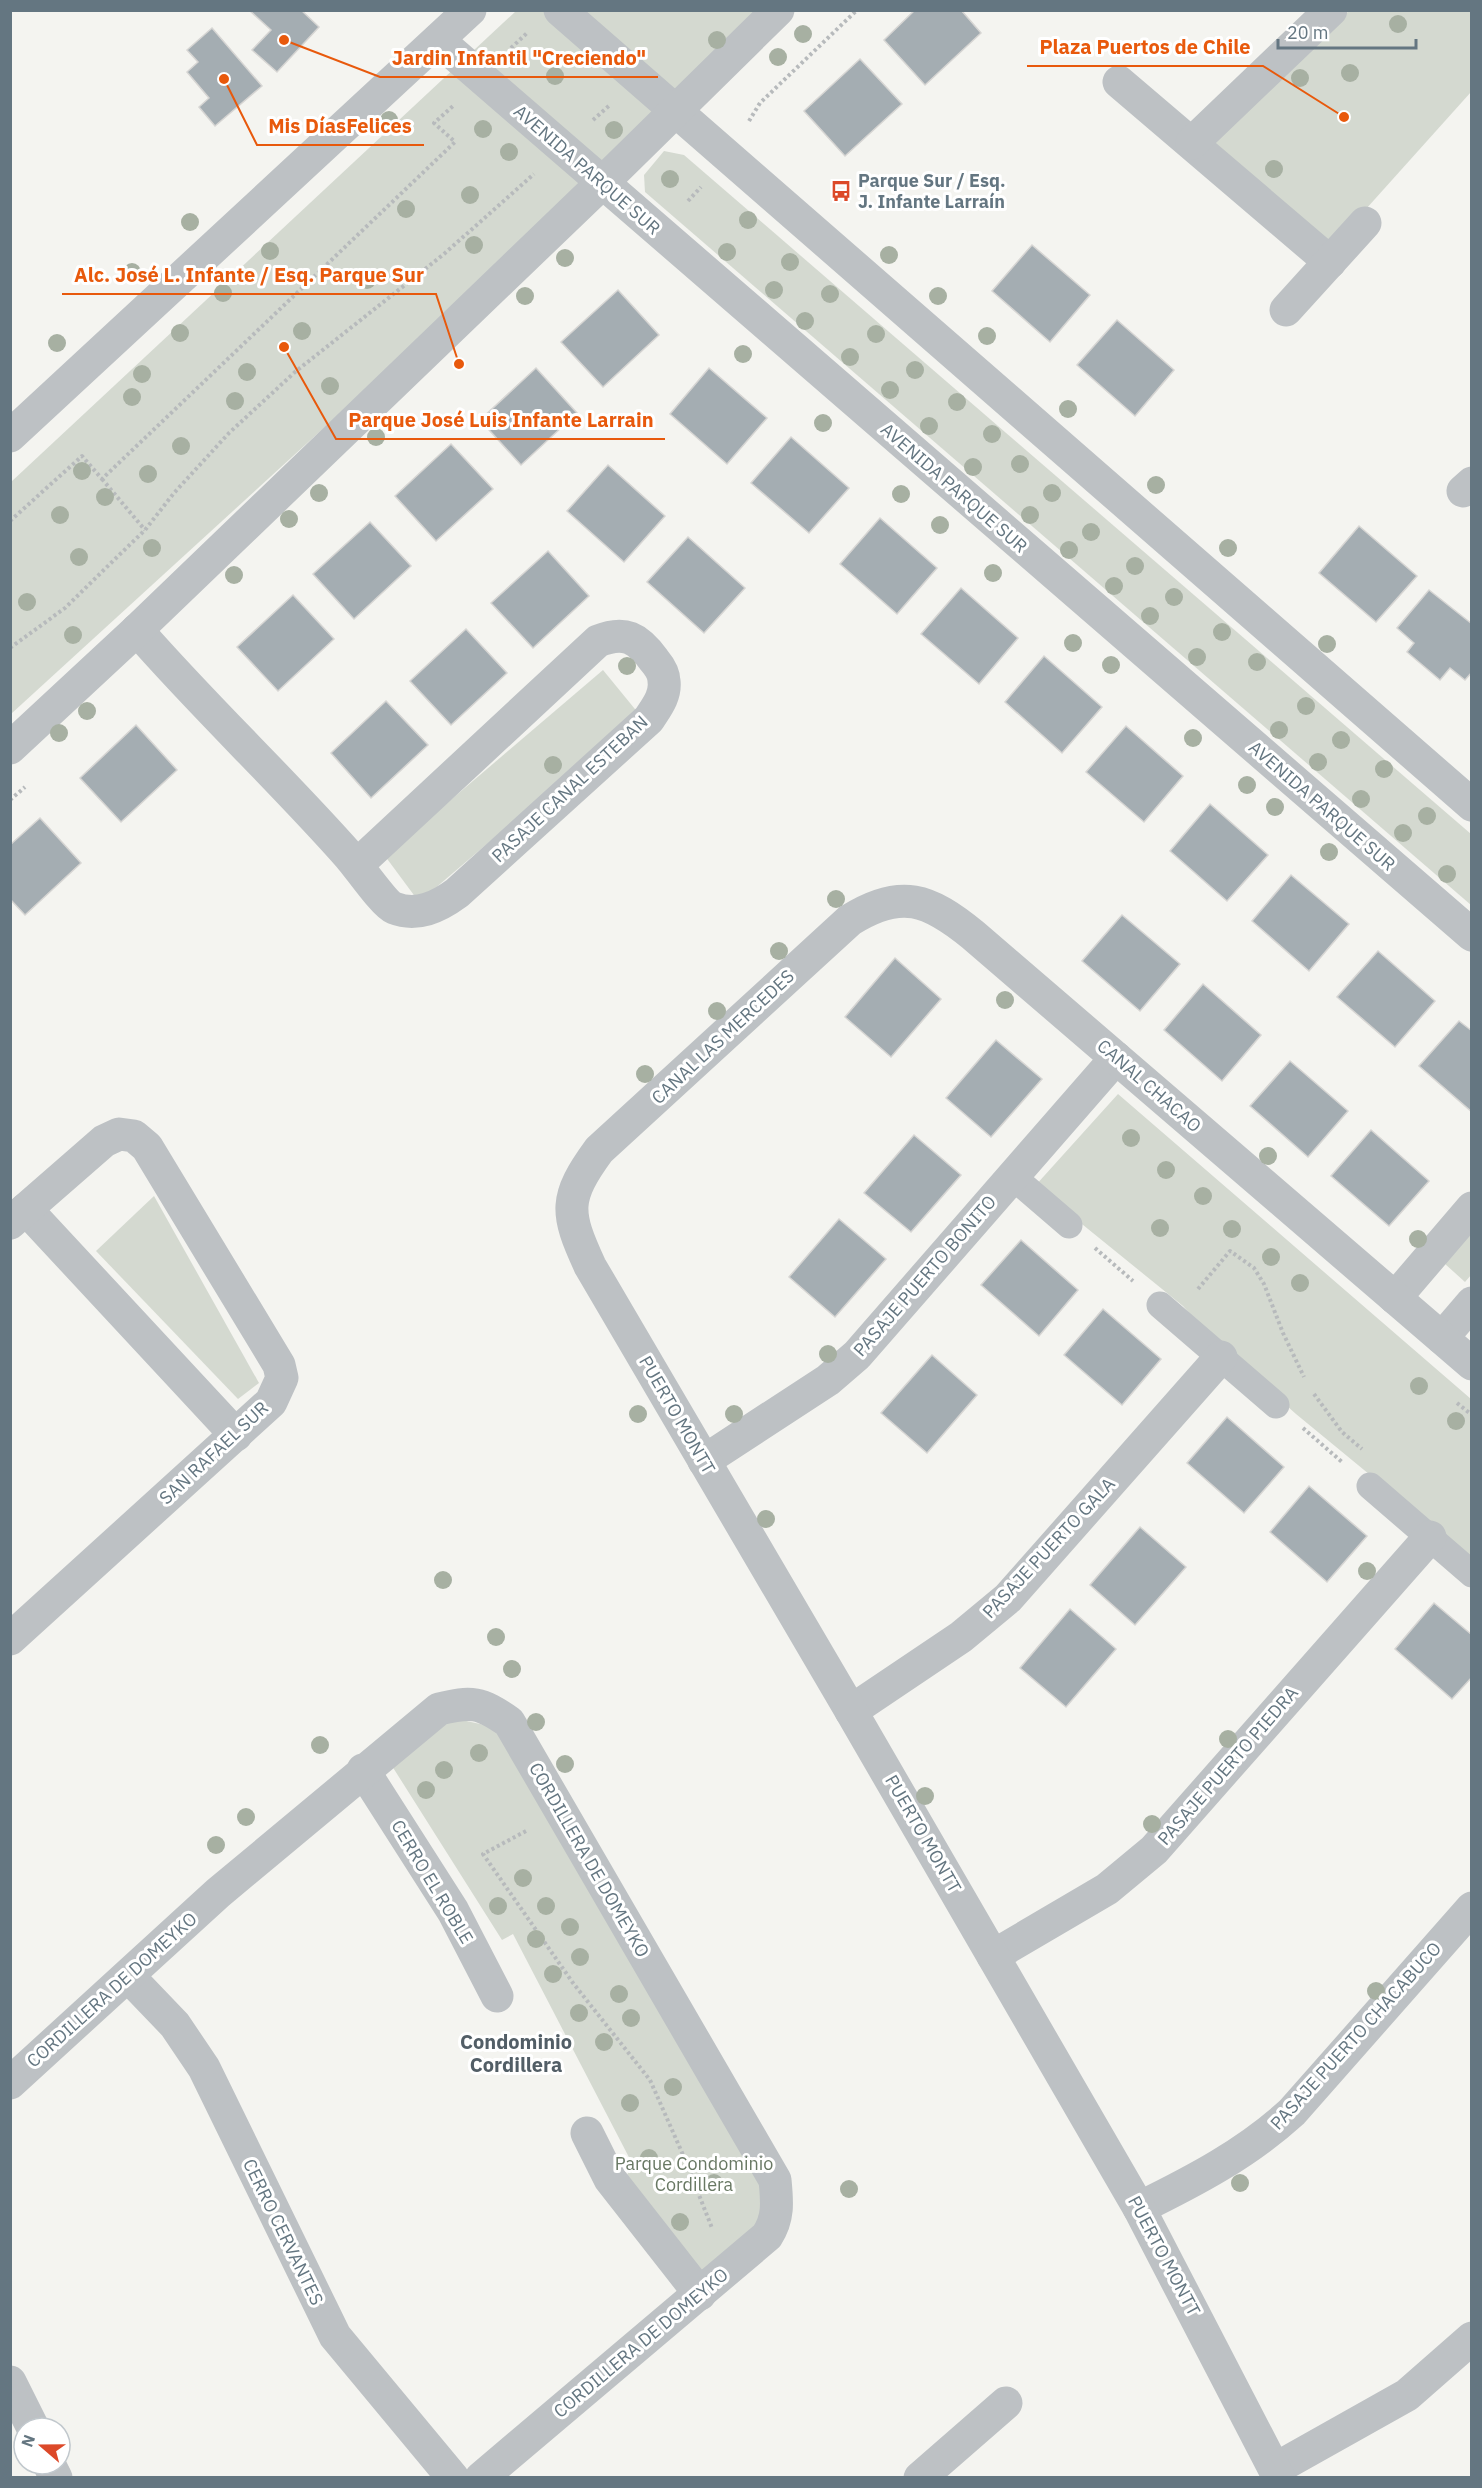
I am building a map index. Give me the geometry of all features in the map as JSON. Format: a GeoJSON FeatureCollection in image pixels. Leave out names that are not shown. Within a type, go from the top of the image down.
{"type":"FeatureCollection","features":[{"type":"Feature","properties":{"kind":"street"},"geometry":{"type":"LineString","coordinates":[[10,436],[470,10]]}},
{"type":"Feature","properties":{"kind":"street"},"geometry":{"type":"LineString","coordinates":[[560,10],[1472,805]]}},
{"type":"Feature","properties":{"kind":"street"},"geometry":{"type":"LineString","coordinates":[[10,748],[137,630],[601,184],[778,10]]}},
{"type":"Feature","properties":{"kind":"street"},"geometry":{"type":"LineString","coordinates":[[1192,143],[1331,11]]}},
{"type":"Feature","properties":{"kind":"street","name":"AVENIDA PARQUE SUR"},"geometry":{"type":"LineString","coordinates":[[438,40],[601,184],[1472,935]]}},
{"type":"Feature","properties":{"kind":"street"},"geometry":{"type":"LineString","coordinates":[[1119,82],[1330,262]]}},
{"type":"Feature","properties":{"kind":"street"},"geometry":{"type":"LineString","coordinates":[[1286,310],[1365,223]]}},
{"type":"Feature","properties":{"kind":"street","name":"PASAJE CANAL ESTEBAN"},"geometry":{"type":"LineString","coordinates":[[137,630],[357,865],[391,907],[408,912],[425,911],[442,904],[648,719],[661,701],[664,680],[661,668],[643,644],[622,636],[611,636],[598,641],[357,865]]}},
{"type":"Feature","properties":{"kind":"street","name":"CANAL CHACAO"},"geometry":{"type":"LineString","coordinates":[[890,901],[913,902],[936,908],[954,919],[1472,1364]]}},
{"type":"Feature","properties":{"kind":"street","name":"CANAL LAS MERCEDES"},"geometry":{"type":"LineString","coordinates":[[573,1192],[582,1173],[599,1150],[625,1126],[850,920],[872,906],[890,901]]}},
{"type":"Feature","properties":{"kind":"street","name":"PASAJE PUERTO BONITO"},"geometry":{"type":"LineString","coordinates":[[704,1461],[828,1380],[857,1355],[1116,1058]]}},
{"type":"Feature","properties":{"kind":"street","name":"SAN RAFAEL SUR"},"geometry":{"type":"LineString","coordinates":[[10,1639],[271,1402],[282,1378],[279,1365],[147,1147],[134,1136],[119,1134],[104,1141],[18,1216]]}},
{"type":"Feature","properties":{"kind":"street","name":"PUERTO MONTT"},"geometry":{"type":"LineString","coordinates":[[573,1192],[572,1211],[575,1229],[590,1266],[1139,2208],[1277,2473]]}},
{"type":"Feature","properties":{"kind":"street"},"geometry":{"type":"LineString","coordinates":[[1395,1298],[1472,1208]]}},
{"type":"Feature","properties":{"kind":"street"},"geometry":{"type":"LineString","coordinates":[[18,1216],[236,1435]]}},
{"type":"Feature","properties":{"kind":"street"},"geometry":{"type":"LineString","coordinates":[[1442,1338],[1472,1303]]}},
{"type":"Feature","properties":{"kind":"street","name":"PASAJE PUERTO GALA"},"geometry":{"type":"LineString","coordinates":[[851,1711],[961,1637],[1008,1598],[1221,1357]]}},
{"type":"Feature","properties":{"kind":"street","name":"PASAJE PUERTO PIEDRA"},"geometry":{"type":"LineString","coordinates":[[993,1956],[1107,1889],[1154,1850],[1430,1538]]}},
{"type":"Feature","properties":{"kind":"street","name":"CORDILLERA DE DOMEYKO"},"geometry":{"type":"LineString","coordinates":[[10,2083],[129,1977],[218,1893],[439,1708],[467,1702],[493,1711],[509,1722],[775,2180],[776,2217],[775,2224],[767,2236],[481,2478]]}},
{"type":"Feature","properties":{"kind":"street","name":"CERRO EL ROBLE"},"geometry":{"type":"LineString","coordinates":[[363,1770],[453,1911],[496,1996]]}},
{"type":"Feature","properties":{"kind":"street","name":"PASAJE PUERTO CHACABUCO"},"geometry":{"type":"LineString","coordinates":[[1139,2208],[1224,2164],[1270,2132],[1292,2112],[1472,1908]]}},
{"type":"Feature","properties":{"kind":"street","name":"CERRO CERVANTES"},"geometry":{"type":"LineString","coordinates":[[129,1977],[175,2025],[204,2068],[334,2336],[453,2478]]}},
{"type":"Feature","properties":{"kind":"street"},"geometry":{"type":"LineString","coordinates":[[587,2133],[610,2179],[700,2294]]}},
{"type":"Feature","properties":{"kind":"street"},"geometry":{"type":"LineString","coordinates":[[1277,2473],[1407,2395],[1472,2338]]}},
{"type":"Feature","properties":{"kind":"street"},"geometry":{"type":"LineString","coordinates":[[10,2382],[27,2416]]}},
{"type":"Feature","properties":{"kind":"street"},"geometry":{"type":"LineString","coordinates":[[920,2478],[952,2466],[1006,2403]]}},
{"type":"Feature","properties":{"kind":"lane"},"geometry":{"type":"LineString","coordinates":[[1013,1177],[1069,1225]]}},
{"type":"Feature","properties":{"kind":"lane"},"geometry":{"type":"LineString","coordinates":[[1160,1305],[1276,1405]]}},
{"type":"Feature","properties":{"kind":"lane"},"geometry":{"type":"LineString","coordinates":[[1370,1486],[1472,1574]]}},
{"type":"Feature","properties":{"kind":"path"},"geometry":{"type":"LineString","coordinates":[[656,231],[729,158],[760,103],[857,10]]}},
{"type":"Feature","properties":{"kind":"path"},"geometry":{"type":"LineString","coordinates":[[504,55],[529,31]]}},
{"type":"Feature","properties":{"kind":"path"},"geometry":{"type":"LineString","coordinates":[[590,123],[614,102]]}},
{"type":"Feature","properties":{"kind":"path"},"geometry":{"type":"LineString","coordinates":[[102,479],[455,142],[435,123],[455,104]]}},
{"type":"Feature","properties":{"kind":"path"},"geometry":{"type":"LineString","coordinates":[[10,648],[65,608],[145,530],[174,493],[229,433],[295,372],[444,254],[541,167]]}},
{"type":"Feature","properties":{"kind":"path"},"geometry":{"type":"LineString","coordinates":[[10,522],[82,456],[145,530]]}},
{"type":"Feature","properties":{"kind":"path"},"geometry":{"type":"LineString","coordinates":[[10,801],[28,785]]}},
{"type":"Feature","properties":{"kind":"path"},"geometry":{"type":"LineString","coordinates":[[1069,1225],[1160,1305]]}},
{"type":"Feature","properties":{"kind":"path"},"geometry":{"type":"LineString","coordinates":[[1182,1324],[1183,1306],[1230,1251],[1254,1268],[1264,1284],[1283,1333],[1306,1380]]}},
{"type":"Feature","properties":{"kind":"path"},"geometry":{"type":"LineString","coordinates":[[1310,1388],[1322,1408],[1342,1432],[1367,1453]]}},
{"type":"Feature","properties":{"kind":"path"},"geometry":{"type":"LineString","coordinates":[[1276,1405],[1370,1486]]}},
{"type":"Feature","properties":{"kind":"path"},"geometry":{"type":"LineString","coordinates":[[535,1826],[483,1854],[573,1983],[650,2080],[684,2157],[712,2229]]}},
{"type":"Feature","properties":{"kind":"green space"},"geometry":{"type":"Polygon","coordinates":[[[516,11],[770,11],[560,212],[11,714],[11,482],[516,11]]]}},
{"type":"Feature","properties":{"kind":"green space"},"geometry":{"type":"Polygon","coordinates":[[[1349,11],[1471,11],[1471,92],[1331,248],[1213,141],[1349,11]]]}},
{"type":"Feature","properties":{"kind":"green space"},"geometry":{"type":"Polygon","coordinates":[[[664,151],[684,155],[1471,834],[1471,905],[645,192],[644,175],[664,151]]]}},
{"type":"Feature","properties":{"kind":"green space"},"geometry":{"type":"Polygon","coordinates":[[[603,670],[639,714],[419,902],[385,856],[603,670]]]}},
{"type":"Feature","properties":{"kind":"green space"},"geometry":{"type":"Polygon","coordinates":[[[1118,1094],[1471,1399],[1471,1558],[1296,1414],[1217,1344],[1183,1306],[1035,1186],[1118,1094]]]}},
{"type":"Feature","properties":{"kind":"green space"},"geometry":{"type":"Polygon","coordinates":[[[154,1196],[259,1383],[238,1399],[96,1251],[154,1196]]]}},
{"type":"Feature","properties":{"kind":"green space"},"geometry":{"type":"Polygon","coordinates":[[[1471,1231],[1471,1275],[1465,1282],[1444,1263],[1471,1231]]]}},
{"type":"Feature","properties":{"kind":"green space","name":"Parque Condominio Cordillera"},"geometry":{"type":"Polygon","coordinates":[[[457,1719],[494,1727],[762,2179],[759,2224],[699,2273],[625,2178],[633,2165],[513,1934],[502,1940],[392,1766],[445,1722],[457,1719]]]}},
{"type":"Feature","properties":{"kind":"building"},"geometry":{"type":"Polygon","coordinates":[[[249,10],[301,10],[319,27],[277,72],[252,50],[271,30],[249,10]]]}},
{"type":"Feature","properties":{"kind":"building"},"geometry":{"type":"Polygon","coordinates":[[[915,10],[961,10],[981,33],[925,85],[884,40],[915,10]]]}},
{"type":"Feature","properties":{"kind":"building"},"geometry":{"type":"Polygon","coordinates":[[[212,28],[262,86],[215,126],[199,107],[209,98],[187,72],[198,62],[187,50],[212,28]]]}},
{"type":"Feature","properties":{"kind":"building"},"geometry":{"type":"Polygon","coordinates":[[[860,59],[902,104],[845,156],[804,111],[860,59]]]}},
{"type":"Feature","properties":{"kind":"building"},"geometry":{"type":"Polygon","coordinates":[[[1032,245],[1090,295],[1050,342],[992,291],[1032,245]]]}},
{"type":"Feature","properties":{"kind":"building"},"geometry":{"type":"Polygon","coordinates":[[[618,290],[659,335],[603,387],[561,342],[618,290]]]}},
{"type":"Feature","properties":{"kind":"building"},"geometry":{"type":"Polygon","coordinates":[[[1117,320],[1174,370],[1135,416],[1077,365],[1117,320]]]}},
{"type":"Feature","properties":{"kind":"building"},"geometry":{"type":"Polygon","coordinates":[[[536,368],[577,413],[521,465],[480,420],[536,368]]]}},
{"type":"Feature","properties":{"kind":"building"},"geometry":{"type":"Polygon","coordinates":[[[709,368],[767,418],[727,464],[670,414],[709,368]]]}},
{"type":"Feature","properties":{"kind":"building"},"geometry":{"type":"Polygon","coordinates":[[[791,437],[849,488],[809,533],[751,483],[791,437]]]}},
{"type":"Feature","properties":{"kind":"building"},"geometry":{"type":"Polygon","coordinates":[[[451,444],[493,489],[436,541],[395,496],[451,444]]]}},
{"type":"Feature","properties":{"kind":"building"},"geometry":{"type":"Polygon","coordinates":[[[608,465],[665,516],[624,562],[567,511],[608,465]]]}},
{"type":"Feature","properties":{"kind":"building"},"geometry":{"type":"Polygon","coordinates":[[[880,518],[937,568],[897,614],[840,564],[880,518]]]}},
{"type":"Feature","properties":{"kind":"building"},"geometry":{"type":"Polygon","coordinates":[[[370,522],[411,566],[354,619],[313,574],[370,522]]]}},
{"type":"Feature","properties":{"kind":"building"},"geometry":{"type":"Polygon","coordinates":[[[1359,526],[1417,576],[1376,622],[1319,573],[1359,526]]]}},
{"type":"Feature","properties":{"kind":"building"},"geometry":{"type":"Polygon","coordinates":[[[688,537],[745,588],[704,633],[647,582],[688,537]]]}},
{"type":"Feature","properties":{"kind":"building"},"geometry":{"type":"Polygon","coordinates":[[[548,551],[589,596],[533,648],[491,603],[548,551]]]}},
{"type":"Feature","properties":{"kind":"building"},"geometry":{"type":"Polygon","coordinates":[[[961,588],[1018,638],[979,684],[921,634],[961,588]]]}},
{"type":"Feature","properties":{"kind":"building"},"geometry":{"type":"Polygon","coordinates":[[[1429,590],[1472,624],[1472,672],[1465,680],[1450,668],[1440,680],[1407,652],[1414,643],[1397,628],[1429,590]]]}},
{"type":"Feature","properties":{"kind":"building"},"geometry":{"type":"Polygon","coordinates":[[[293,595],[334,639],[278,691],[237,647],[293,595]]]}},
{"type":"Feature","properties":{"kind":"building"},"geometry":{"type":"Polygon","coordinates":[[[466,629],[507,673],[451,725],[410,681],[466,629]]]}},
{"type":"Feature","properties":{"kind":"building"},"geometry":{"type":"Polygon","coordinates":[[[1044,656],[1102,707],[1062,753],[1005,702],[1044,656]]]}},
{"type":"Feature","properties":{"kind":"building"},"geometry":{"type":"Polygon","coordinates":[[[386,701],[428,745],[371,798],[331,753],[386,701]]]}},
{"type":"Feature","properties":{"kind":"building"},"geometry":{"type":"Polygon","coordinates":[[[136,725],[177,770],[121,822],[80,778],[136,725]]]}},
{"type":"Feature","properties":{"kind":"building"},"geometry":{"type":"Polygon","coordinates":[[[1126,726],[1183,776],[1144,822],[1086,772],[1126,726]]]}},
{"type":"Feature","properties":{"kind":"building"},"geometry":{"type":"Polygon","coordinates":[[[1210,804],[1268,855],[1227,901],[1170,851],[1210,804]]]}},
{"type":"Feature","properties":{"kind":"building"},"geometry":{"type":"Polygon","coordinates":[[[40,818],[81,863],[25,915],[10,899],[10,845],[40,818]]]}},
{"type":"Feature","properties":{"kind":"building"},"geometry":{"type":"Polygon","coordinates":[[[1291,875],[1349,924],[1309,971],[1252,921],[1291,875]]]}},
{"type":"Feature","properties":{"kind":"building"},"geometry":{"type":"Polygon","coordinates":[[[1122,915],[1180,964],[1140,1011],[1082,961],[1122,915]]]}},
{"type":"Feature","properties":{"kind":"building"},"geometry":{"type":"Polygon","coordinates":[[[1378,951],[1435,1001],[1395,1047],[1337,997],[1378,951]]]}},
{"type":"Feature","properties":{"kind":"building"},"geometry":{"type":"Polygon","coordinates":[[[895,958],[941,999],[891,1057],[845,1017],[895,958]]]}},
{"type":"Feature","properties":{"kind":"building"},"geometry":{"type":"Polygon","coordinates":[[[1203,984],[1261,1035],[1222,1081],[1164,1030],[1203,984]]]}},
{"type":"Feature","properties":{"kind":"building"},"geometry":{"type":"Polygon","coordinates":[[[1459,1021],[1472,1031],[1472,1112],[1419,1066],[1459,1021]]]}},
{"type":"Feature","properties":{"kind":"building"},"geometry":{"type":"Polygon","coordinates":[[[996,1040],[1042,1079],[991,1137],[946,1098],[996,1040]]]}},
{"type":"Feature","properties":{"kind":"building"},"geometry":{"type":"Polygon","coordinates":[[[1290,1061],[1348,1111],[1308,1157],[1250,1106],[1290,1061]]]}},
{"type":"Feature","properties":{"kind":"building"},"geometry":{"type":"Polygon","coordinates":[[[1371,1130],[1429,1181],[1389,1226],[1331,1176],[1371,1130]]]}},
{"type":"Feature","properties":{"kind":"building"},"geometry":{"type":"Polygon","coordinates":[[[914,1135],[961,1175],[911,1232],[864,1193],[914,1135]]]}},
{"type":"Feature","properties":{"kind":"building"},"geometry":{"type":"Polygon","coordinates":[[[839,1219],[886,1259],[835,1317],[789,1277],[839,1219]]]}},
{"type":"Feature","properties":{"kind":"building"},"geometry":{"type":"Polygon","coordinates":[[[1021,1240],[1078,1290],[1039,1336],[981,1285],[1021,1240]]]}},
{"type":"Feature","properties":{"kind":"building"},"geometry":{"type":"Polygon","coordinates":[[[1103,1309],[1161,1359],[1122,1405],[1064,1355],[1103,1309]]]}},
{"type":"Feature","properties":{"kind":"building"},"geometry":{"type":"Polygon","coordinates":[[[932,1355],[977,1395],[927,1453],[881,1413],[932,1355]]]}},
{"type":"Feature","properties":{"kind":"building"},"geometry":{"type":"Polygon","coordinates":[[[1227,1417],[1284,1467],[1244,1513],[1187,1463],[1227,1417]]]}},
{"type":"Feature","properties":{"kind":"building"},"geometry":{"type":"Polygon","coordinates":[[[1309,1486],[1367,1536],[1327,1582],[1270,1532],[1309,1486]]]}},
{"type":"Feature","properties":{"kind":"building"},"geometry":{"type":"Polygon","coordinates":[[[1140,1527],[1186,1567],[1135,1625],[1090,1585],[1140,1527]]]}},
{"type":"Feature","properties":{"kind":"building"},"geometry":{"type":"Polygon","coordinates":[[[1434,1603],[1472,1635],[1472,1677],[1452,1699],[1395,1649],[1434,1603]]]}},
{"type":"Feature","properties":{"kind":"building"},"geometry":{"type":"Polygon","coordinates":[[[1070,1609],[1116,1649],[1066,1707],[1020,1668],[1070,1609]]]}},
{"type":"Feature","properties":{"kind":"place","name":"Jardin Infantil \"Creciendo\""},"geometry":{"type":"Point","coordinates":[284,40]}},
{"type":"Feature","properties":{"kind":"place","name":"Mis DíasFelices"},"geometry":{"type":"Point","coordinates":[224,79]}},
{"type":"Feature","properties":{"kind":"place","name":"Plaza Puertos de Chile"},"geometry":{"type":"Point","coordinates":[1344,117]}},
{"type":"Feature","properties":{"kind":"place","name":"Parque Sur / Esq. J. Infante Larraín"},"geometry":{"type":"Point","coordinates":[841,191]}},
{"type":"Feature","properties":{"kind":"place","name":"Parque José Luis Infante Larrain"},"geometry":{"type":"Point","coordinates":[284,347]}},
{"type":"Feature","properties":{"kind":"place","name":"Alc. José L. Infante / Esq. Parque Sur"},"geometry":{"type":"Point","coordinates":[459,364]}},
{"type":"Feature","properties":{"kind":"district","name":"Condominio Cordillera"},"geometry":{"type":"Point","coordinates":[516,2054]}}]}
